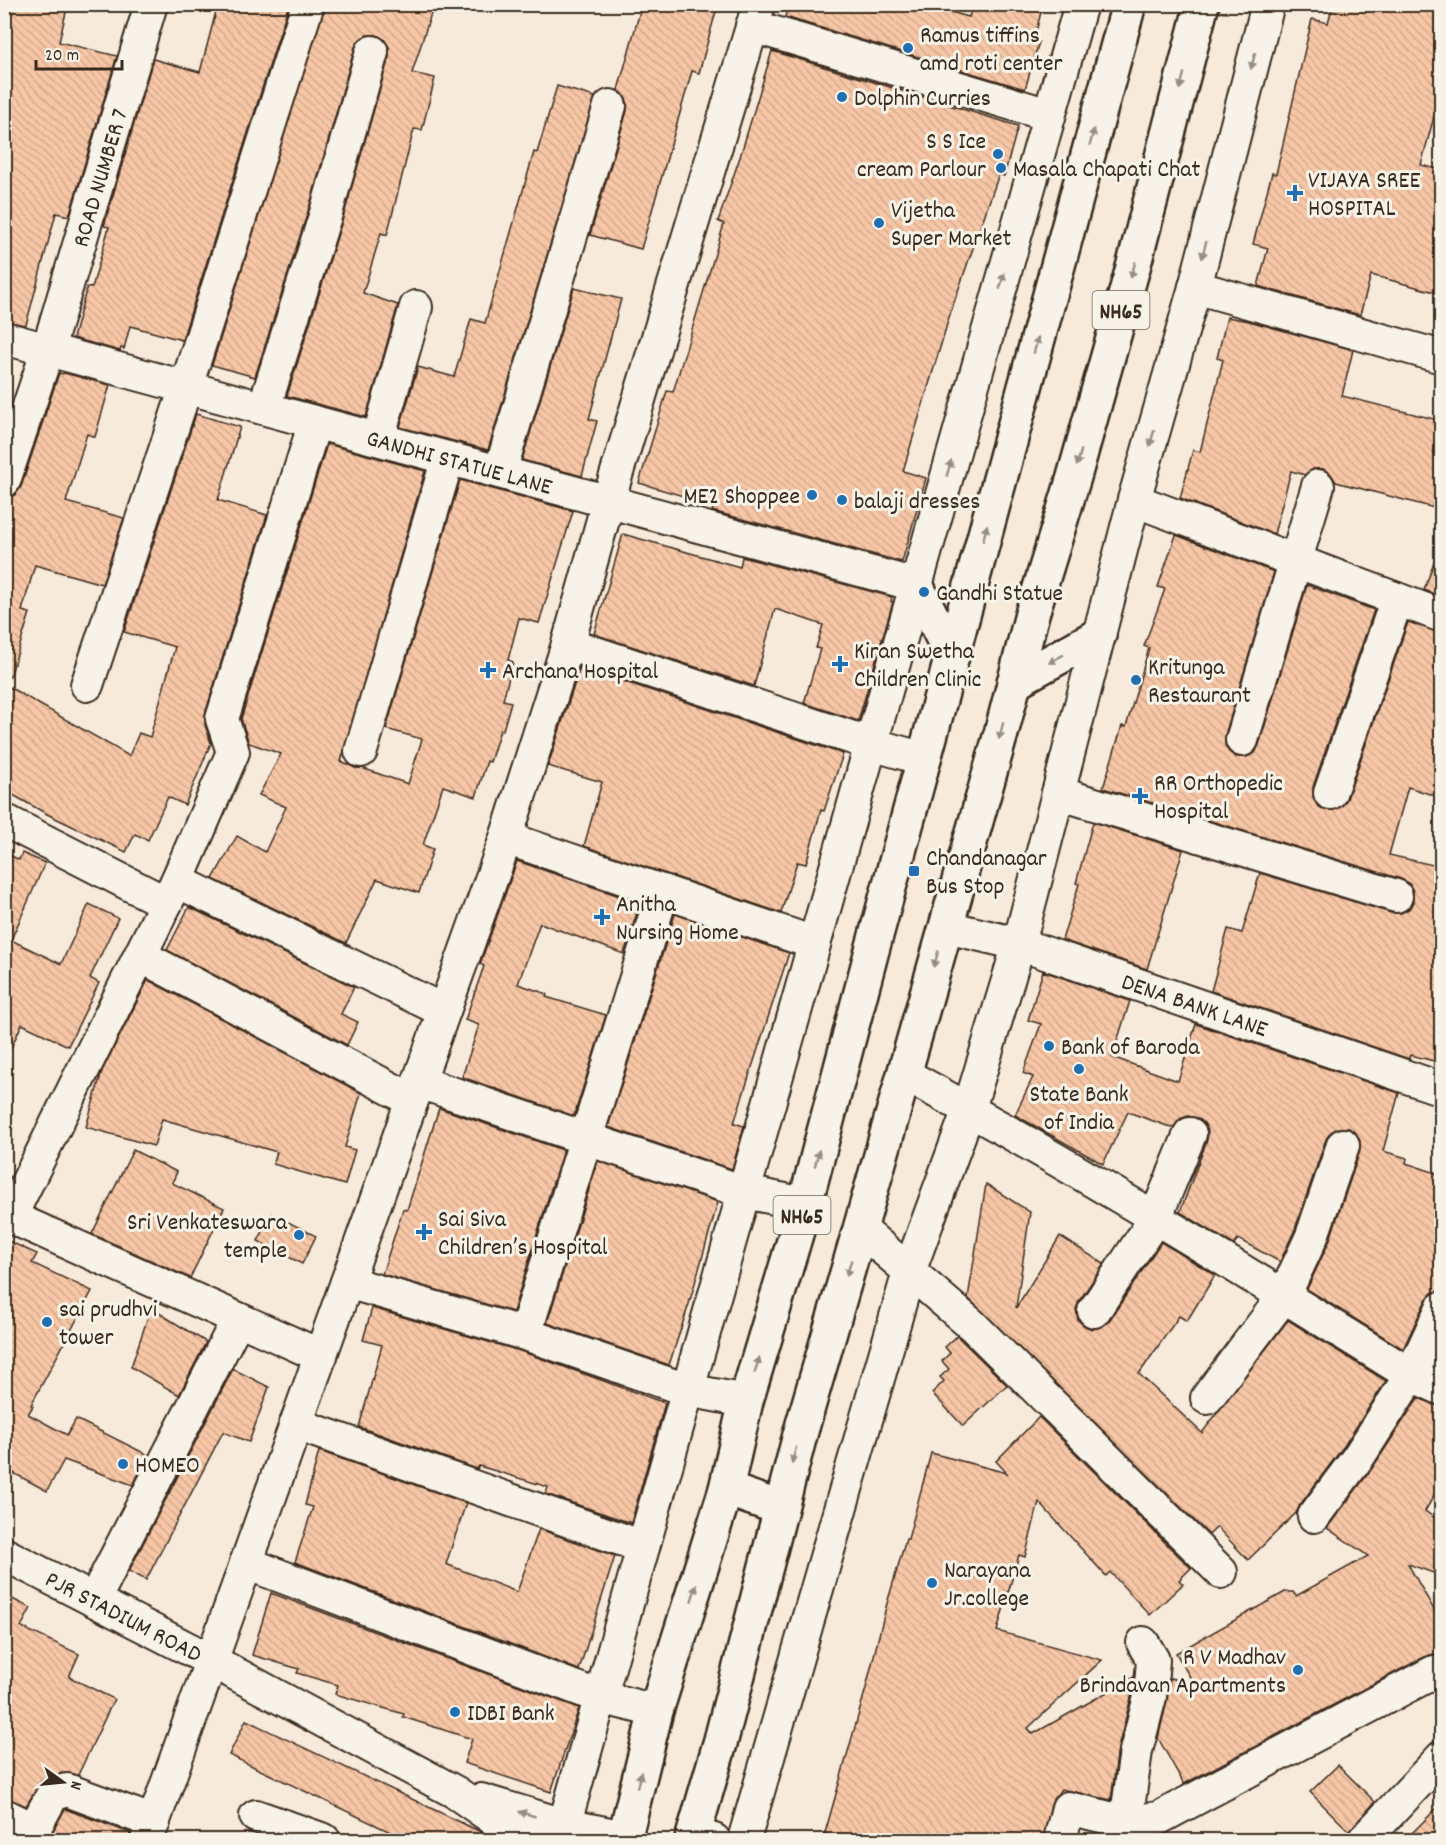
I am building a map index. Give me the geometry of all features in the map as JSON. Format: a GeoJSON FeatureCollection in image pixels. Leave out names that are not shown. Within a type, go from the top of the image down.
{"type":"FeatureCollection","features":[{"type":"Feature","properties":{"kind":"highway","name":"NH65"},"geometry":{"type":"LineString","coordinates":[[624,1839],[656,1711],[726,1489],[746,1401],[805,1204],[1129,4]]}},
{"type":"Feature","properties":{"kind":"highway","name":"NH65"},"geometry":{"type":"LineString","coordinates":[[700,1838],[721,1740],[780,1508],[946,927],[1032,614],[1074,477],[1134,264],[1202,4]]}},
{"type":"Feature","properties":{"kind":"highway"},"geometry":{"type":"LineString","coordinates":[[916,585],[952,656]]}},
{"type":"Feature","properties":{"kind":"highway"},"geometry":{"type":"LineString","coordinates":[[1014,682],[1099,635]]}},
{"type":"Feature","properties":{"kind":"highway"},"geometry":{"type":"LineString","coordinates":[[726,1489],[780,1508]]}},
{"type":"Feature","properties":{"kind":"street","name":"ROAD NUMBER 7"},"geometry":{"type":"LineString","coordinates":[[4,481],[48,350],[151,4]]}},
{"type":"Feature","properties":{"kind":"street"},"geometry":{"type":"LineString","coordinates":[[87,685],[186,387],[308,4]]}},
{"type":"Feature","properties":{"kind":"street"},"geometry":{"type":"LineString","coordinates":[[562,1832],[1081,4]]}},
{"type":"Feature","properties":{"kind":"street"},"geometry":{"type":"LineString","coordinates":[[744,1840],[909,1272],[969,1109],[1019,944],[1134,500],[1195,286],[1268,4]]}},
{"type":"Feature","properties":{"kind":"street"},"geometry":{"type":"LineString","coordinates":[[4,1815],[31,1835],[53,1794],[67,1790],[150,1831],[506,838],[568,644],[608,502],[756,15],[1049,115]]}},
{"type":"Feature","properties":{"kind":"street"},"geometry":{"type":"LineString","coordinates":[[264,408],[326,213],[372,52]]}},
{"type":"Feature","properties":{"kind":"street"},"geometry":{"type":"LineString","coordinates":[[500,472],[610,106]]}},
{"type":"Feature","properties":{"kind":"street"},"geometry":{"type":"LineString","coordinates":[[1195,286],[1440,351]]}},
{"type":"Feature","properties":{"kind":"street"},"geometry":{"type":"LineString","coordinates":[[378,439],[416,307]]}},
{"type":"Feature","properties":{"kind":"street","name":"GANDHI STATUE LANE"},"geometry":{"type":"LineString","coordinates":[[4,338],[916,585]]}},
{"type":"Feature","properties":{"kind":"street"},"geometry":{"type":"LineString","coordinates":[[315,422],[222,719],[233,753],[172,892],[141,956],[7,1216],[321,1356]]}},
{"type":"Feature","properties":{"kind":"street"},"geometry":{"type":"LineString","coordinates":[[361,751],[448,458]]}},
{"type":"Feature","properties":{"kind":"street"},"geometry":{"type":"LineString","coordinates":[[1242,740],[1318,486]]}},
{"type":"Feature","properties":{"kind":"street"},"geometry":{"type":"LineString","coordinates":[[1134,500],[1442,616]]}},
{"type":"Feature","properties":{"kind":"street"},"geometry":{"type":"LineString","coordinates":[[1330,793],[1397,599]]}},
{"type":"Feature","properties":{"kind":"street"},"geometry":{"type":"LineString","coordinates":[[568,644],[871,744],[924,759]]}},
{"type":"Feature","properties":{"kind":"street"},"geometry":{"type":"LineString","coordinates":[[1058,794],[1396,896]]}},
{"type":"Feature","properties":{"kind":"street"},"geometry":{"type":"LineString","coordinates":[[4,820],[444,1011]]}},
{"type":"Feature","properties":{"kind":"street"},"geometry":{"type":"LineString","coordinates":[[506,838],[814,943]]}},
{"type":"Feature","properties":{"kind":"street"},"geometry":{"type":"LineString","coordinates":[[525,1334],[663,891]]}},
{"type":"Feature","properties":{"kind":"street","name":"DENA BANK LANE"},"geometry":{"type":"LineString","coordinates":[[946,927],[1019,944],[1442,1089]]}},
{"type":"Feature","properties":{"kind":"street"},"geometry":{"type":"LineString","coordinates":[[141,956],[416,1091],[584,1139],[744,1192],[805,1204]]}},
{"type":"Feature","properties":{"kind":"street"},"geometry":{"type":"LineString","coordinates":[[904,1074],[969,1109],[1155,1219],[1411,1375],[1442,1389]]}},
{"type":"Feature","properties":{"kind":"street"},"geometry":{"type":"LineString","coordinates":[[1095,1311],[1155,1219],[1190,1134]]}},
{"type":"Feature","properties":{"kind":"street"},"geometry":{"type":"LineString","coordinates":[[1208,1398],[1284,1296],[1312,1236],[1343,1145]]}},
{"type":"Feature","properties":{"kind":"street"},"geometry":{"type":"LineString","coordinates":[[860,1229],[972,1325],[1221,1572]]}},
{"type":"Feature","properties":{"kind":"street"},"geometry":{"type":"LineString","coordinates":[[347,1282],[525,1334],[687,1390],[746,1401]]}},
{"type":"Feature","properties":{"kind":"street"},"geometry":{"type":"LineString","coordinates":[[1314,1516],[1359,1456],[1411,1375],[1442,1308]]}},
{"type":"Feature","properties":{"kind":"street"},"geometry":{"type":"LineString","coordinates":[[94,1600],[238,1319]]}},
{"type":"Feature","properties":{"kind":"street"},"geometry":{"type":"LineString","coordinates":[[296,1424],[643,1547]]}},
{"type":"Feature","properties":{"kind":"street","name":"PJR STADIUM ROAD"},"geometry":{"type":"LineString","coordinates":[[4,1554],[212,1661],[454,1792]]}},
{"type":"Feature","properties":{"kind":"street"},"geometry":{"type":"LineString","coordinates":[[246,1563],[600,1697],[656,1711]]}},
{"type":"Feature","properties":{"kind":"street"},"geometry":{"type":"LineString","coordinates":[[1126,1822],[1136,1750],[1150,1697],[1154,1660],[1143,1643]]}},
{"type":"Feature","properties":{"kind":"street"},"geometry":{"type":"LineString","coordinates":[[1060,1840],[1068,1808],[1126,1822],[1159,1818],[1434,1672]]}},
{"type":"Feature","properties":{"kind":"street"},"geometry":{"type":"LineString","coordinates":[[1364,1840],[1442,1757]]}},
{"type":"Feature","properties":{"kind":"street"},"geometry":{"type":"LineString","coordinates":[[454,1792],[562,1832],[624,1839]]}},
{"type":"Feature","properties":{"kind":"street"},"geometry":{"type":"LineString","coordinates":[[454,1792],[524,1840]]}},
{"type":"Feature","properties":{"kind":"street"},"geometry":{"type":"LineString","coordinates":[[256,1816],[324,1840]]}},
{"type":"Feature","properties":{"kind":"building"},"geometry":{"type":"Polygon","coordinates":[[[14,4],[68,4],[59,42],[117,56],[69,216],[56,213],[26,325],[4,321],[4,24],[9,25],[14,4]]]}},
{"type":"Feature","properties":{"kind":"building"},"geometry":{"type":"Polygon","coordinates":[[[218,4],[289,4],[182,340],[130,326],[124,349],[121,348],[120,351],[73,338],[87,287],[92,288],[109,227],[104,226],[153,59],[200,72],[218,4]]]}},
{"type":"Feature","properties":{"kind":"building"},"geometry":{"type":"Polygon","coordinates":[[[325,4],[434,4],[412,73],[435,78],[422,130],[414,129],[387,235],[381,233],[363,293],[398,305],[366,417],[287,396],[343,218],[389,57],[389,47],[384,39],[377,35],[367,35],[359,40],[355,47],[309,208],[255,377],[212,365],[325,4]]]}},
{"type":"Feature","properties":{"kind":"building"},"geometry":{"type":"Polygon","coordinates":[[[642,4],[718,4],[699,73],[692,71],[641,249],[590,235],[627,111],[627,101],[618,90],[642,4]]]}},
{"type":"Feature","properties":{"kind":"building"},"geometry":{"type":"Polygon","coordinates":[[[788,4],[921,4],[969,17],[973,4],[1043,4],[1034,40],[1039,42],[1025,89],[785,17],[788,4]]]}},
{"type":"Feature","properties":{"kind":"building"},"geometry":{"type":"Polygon","coordinates":[[[1333,4],[1407,4],[1442,14],[1442,87],[1421,165],[1442,170],[1442,266],[1435,292],[1371,275],[1360,315],[1258,286],[1268,248],[1253,244],[1272,173],[1276,174],[1312,19],[1328,23],[1333,4]]]}},
{"type":"Feature","properties":{"kind":"building"},"geometry":{"type":"Polygon","coordinates":[[[772,51],[1018,126],[1004,176],[999,174],[951,311],[903,471],[926,478],[902,562],[712,511],[714,505],[639,483],[667,391],[673,392],[724,224],[718,221],[772,51]]]}},
{"type":"Feature","properties":{"kind":"building"},"geometry":{"type":"Polygon","coordinates":[[[557,86],[595,97],[488,450],[400,427],[418,367],[454,377],[471,319],[485,323],[534,152],[537,153],[557,86]]]}},
{"type":"Feature","properties":{"kind":"building"},"geometry":{"type":"Polygon","coordinates":[[[574,288],[621,299],[589,419],[597,421],[582,476],[522,460],[574,288]]]}},
{"type":"Feature","properties":{"kind":"building"},"geometry":{"type":"Polygon","coordinates":[[[1227,317],[1353,350],[1342,396],[1442,421],[1434,452],[1442,453],[1442,510],[1336,482],[1331,474],[1323,469],[1313,469],[1305,475],[1291,471],[1274,534],[1180,498],[1193,450],[1200,452],[1223,360],[1217,358],[1227,317]]]}},
{"type":"Feature","properties":{"kind":"building"},"geometry":{"type":"Polygon","coordinates":[[[59,373],[110,385],[95,437],[87,434],[66,502],[124,518],[102,584],[35,565],[22,611],[30,613],[10,677],[4,676],[4,499],[15,495],[21,487],[59,373]]]}},
{"type":"Feature","properties":{"kind":"building"},"geometry":{"type":"Polygon","coordinates":[[[196,414],[240,427],[218,500],[267,515],[205,714],[205,725],[211,743],[185,805],[168,797],[148,840],[135,834],[126,852],[47,814],[4,790],[4,684],[129,756],[139,733],[150,737],[175,647],[124,632],[196,414]]]}},
{"type":"Feature","properties":{"kind":"building"},"geometry":{"type":"Polygon","coordinates":[[[327,444],[425,471],[341,761],[355,768],[362,768],[408,784],[422,739],[386,729],[460,480],[573,511],[539,623],[519,618],[508,660],[513,662],[503,700],[511,702],[503,730],[500,730],[490,762],[487,761],[476,797],[443,786],[423,845],[433,849],[419,893],[377,879],[346,943],[213,879],[237,836],[265,852],[286,807],[259,795],[281,754],[249,743],[241,719],[327,444]]]}},
{"type":"Feature","properties":{"kind":"building"},"geometry":{"type":"Polygon","coordinates":[[[623,534],[740,567],[742,557],[892,597],[893,602],[858,721],[804,703],[820,649],[816,648],[823,625],[775,609],[754,686],[594,634],[623,534]]]}},
{"type":"Feature","properties":{"kind":"building"},"geometry":{"type":"Polygon","coordinates":[[[1176,535],[1274,572],[1225,735],[1225,745],[1236,757],[1247,757],[1255,753],[1259,745],[1307,585],[1374,610],[1313,787],[1313,797],[1317,805],[1324,810],[1334,810],[1342,806],[1347,799],[1408,622],[1442,633],[1442,798],[1408,787],[1389,855],[1442,867],[1442,1063],[1410,1055],[1409,1059],[1211,991],[1228,929],[1242,933],[1260,873],[1391,913],[1401,913],[1409,909],[1413,902],[1413,891],[1409,883],[1103,788],[1122,726],[1126,727],[1149,648],[1144,646],[1165,589],[1158,587],[1176,535]]]}},
{"type":"Feature","properties":{"kind":"building"},"geometry":{"type":"Polygon","coordinates":[[[1439,548],[1442,549],[1442,597],[1424,590],[1439,548]]]}},
{"type":"Feature","properties":{"kind":"building"},"geometry":{"type":"Polygon","coordinates":[[[580,667],[843,754],[824,811],[821,810],[806,864],[797,862],[781,913],[584,846],[602,782],[548,766],[580,667]]]}},
{"type":"Feature","properties":{"kind":"building"},"geometry":{"type":"Polygon","coordinates":[[[1093,822],[1183,850],[1147,969],[1062,940],[1079,884],[1076,883],[1093,822]]]}},
{"type":"Feature","properties":{"kind":"building"},"geometry":{"type":"Polygon","coordinates":[[[4,852],[19,860],[22,853],[45,863],[11,940],[61,964],[89,904],[118,918],[90,978],[99,983],[68,1046],[22,1024],[4,1063],[4,852]]]}},
{"type":"Feature","properties":{"kind":"building"},"geometry":{"type":"Polygon","coordinates":[[[517,861],[640,903],[624,954],[540,923],[518,984],[547,994],[546,997],[606,1015],[574,1116],[462,1077],[479,1025],[465,1020],[484,966],[480,964],[517,861]]]}},
{"type":"Feature","properties":{"kind":"building"},"geometry":{"type":"Polygon","coordinates":[[[189,907],[354,987],[341,1014],[358,1022],[347,1045],[167,950],[189,907]]]}},
{"type":"Feature","properties":{"kind":"building"},"geometry":{"type":"Polygon","coordinates":[[[675,914],[789,953],[734,1123],[744,1126],[732,1169],[608,1127],[675,914]]]}},
{"type":"Feature","properties":{"kind":"building"},"geometry":{"type":"Polygon","coordinates":[[[1043,971],[1130,1001],[1112,1057],[1178,1081],[1196,1024],[1399,1093],[1383,1151],[1407,1158],[1406,1163],[1442,1175],[1442,1290],[1432,1293],[1426,1300],[1403,1349],[1307,1289],[1329,1242],[1360,1151],[1360,1141],[1356,1133],[1349,1128],[1339,1128],[1331,1132],[1326,1139],[1295,1229],[1280,1262],[1238,1239],[1234,1245],[1180,1212],[1207,1140],[1208,1131],[1204,1123],[1197,1118],[1188,1116],[1180,1119],[1173,1128],[1128,1112],[1103,1164],[1015,1115],[1033,1077],[1023,1073],[1041,1024],[1028,1020],[1043,971]]]}},
{"type":"Feature","properties":{"kind":"building"},"geometry":{"type":"Polygon","coordinates":[[[148,980],[361,1093],[345,1147],[355,1150],[345,1185],[273,1164],[277,1152],[162,1119],[154,1146],[86,1127],[102,1071],[148,980]]]}},
{"type":"Feature","properties":{"kind":"building"},"geometry":{"type":"Polygon","coordinates":[[[439,1108],[563,1150],[513,1312],[382,1274],[403,1209],[407,1210],[439,1108]]]}},
{"type":"Feature","properties":{"kind":"building"},"geometry":{"type":"Polygon","coordinates":[[[133,1150],[177,1172],[172,1183],[224,1208],[190,1278],[92,1234],[133,1150]]]}},
{"type":"Feature","properties":{"kind":"building"},"geometry":{"type":"Polygon","coordinates":[[[598,1161],[718,1202],[669,1365],[547,1323],[598,1161]]]}},
{"type":"Feature","properties":{"kind":"building"},"geometry":{"type":"Polygon","coordinates":[[[986,1184],[1030,1212],[1016,1308],[1060,1236],[1104,1264],[1076,1309],[1078,1320],[1092,1329],[1101,1327],[1109,1321],[1161,1242],[1215,1275],[1187,1321],[1179,1316],[1139,1374],[1202,1433],[1288,1320],[1386,1381],[1344,1446],[1296,1513],[1248,1560],[1217,1527],[1209,1535],[968,1298],[986,1184]]]}},
{"type":"Feature","properties":{"kind":"building"},"geometry":{"type":"Polygon","coordinates":[[[272,1214],[316,1236],[302,1264],[258,1241],[272,1214]]]}},
{"type":"Feature","properties":{"kind":"building"},"geometry":{"type":"Polygon","coordinates":[[[4,1239],[37,1254],[32,1263],[92,1291],[28,1414],[67,1435],[76,1419],[148,1455],[133,1485],[64,1460],[47,1491],[4,1468],[4,1239]]]}},
{"type":"Feature","properties":{"kind":"building"},"geometry":{"type":"Polygon","coordinates":[[[151,1308],[206,1342],[179,1395],[131,1367],[151,1308]]]}},
{"type":"Feature","properties":{"kind":"building"},"geometry":{"type":"Polygon","coordinates":[[[372,1308],[520,1351],[665,1403],[631,1523],[546,1494],[548,1487],[479,1466],[477,1469],[359,1427],[382,1345],[363,1340],[372,1308]]]}},
{"type":"Feature","properties":{"kind":"building"},"geometry":{"type":"Polygon","coordinates":[[[957,1336],[1007,1385],[963,1426],[932,1393],[944,1381],[940,1377],[949,1369],[942,1361],[950,1353],[945,1347],[957,1336]]]}},
{"type":"Feature","properties":{"kind":"building"},"geometry":{"type":"Polygon","coordinates":[[[233,1369],[269,1387],[249,1442],[223,1432],[146,1580],[129,1571],[233,1369]]]}},
{"type":"Feature","properties":{"kind":"building","name":"R V Madhav Brindavan Apartments"},"geometry":{"type":"Polygon","coordinates":[[[1418,1398],[1442,1407],[1442,1482],[1425,1511],[1442,1523],[1442,1576],[1408,1564],[1442,1624],[1442,1652],[1426,1656],[1184,1784],[1158,1738],[1170,1678],[1194,1684],[1176,1653],[1285,1592],[1293,1592],[1296,1596],[1368,1556],[1327,1528],[1373,1467],[1418,1398]]]}},
{"type":"Feature","properties":{"kind":"building"},"geometry":{"type":"Polygon","coordinates":[[[1039,1417],[1191,1568],[1179,1580],[1183,1584],[1150,1615],[1110,1572],[1106,1576],[1039,1502],[1025,1557],[1019,1555],[997,1631],[1102,1660],[1028,1728],[1033,1734],[1134,1677],[1118,1748],[1111,1800],[1061,1789],[1051,1804],[1043,1840],[823,1840],[866,1688],[886,1607],[906,1539],[908,1539],[931,1453],[1007,1473],[996,1461],[1039,1417]]]}},
{"type":"Feature","properties":{"kind":"building"},"geometry":{"type":"Polygon","coordinates":[[[319,1451],[466,1503],[446,1564],[517,1592],[539,1529],[615,1556],[579,1670],[295,1562],[313,1507],[305,1505],[319,1451]]]}},
{"type":"Feature","properties":{"kind":"building"},"geometry":{"type":"Polygon","coordinates":[[[271,1593],[579,1708],[551,1792],[464,1763],[472,1739],[403,1717],[404,1714],[335,1694],[338,1685],[297,1673],[299,1669],[252,1655],[271,1593]]]}},
{"type":"Feature","properties":{"kind":"building"},"geometry":{"type":"Polygon","coordinates":[[[4,1595],[31,1608],[21,1627],[79,1654],[69,1677],[114,1699],[78,1775],[62,1773],[42,1780],[26,1806],[4,1797],[4,1595]]]}},
{"type":"Feature","properties":{"kind":"building"},"geometry":{"type":"Polygon","coordinates":[[[246,1720],[481,1832],[493,1840],[407,1840],[229,1755],[246,1720]]]}},
{"type":"Feature","properties":{"kind":"building"},"geometry":{"type":"Polygon","coordinates":[[[1338,1765],[1375,1802],[1349,1831],[1310,1792],[1338,1765]]]}},
{"type":"Feature","properties":{"kind":"building"},"geometry":{"type":"Polygon","coordinates":[[[1442,1803],[1442,1840],[1405,1840],[1442,1803]]]}},
{"type":"Feature","properties":{"kind":"building"},"geometry":{"type":"Polygon","coordinates":[[[65,1809],[130,1833],[129,1840],[48,1840],[65,1809]]]}},
{"type":"Feature","properties":{"kind":"place","name":"Ramus tiffins amd roti center"},"geometry":{"type":"Point","coordinates":[908,48]}},
{"type":"Feature","properties":{"kind":"place","name":"Dolphin Curries"},"geometry":{"type":"Point","coordinates":[842,97]}},
{"type":"Feature","properties":{"kind":"place","name":"S S Ice cream Parlour"},"geometry":{"type":"Point","coordinates":[998,154]}},
{"type":"Feature","properties":{"kind":"place","name":"Masala Chapati Chat"},"geometry":{"type":"Point","coordinates":[1001,168]}},
{"type":"Feature","properties":{"kind":"place","name":"VIJAYA SREE HOSPITAL"},"geometry":{"type":"Point","coordinates":[1295,193]}},
{"type":"Feature","properties":{"kind":"place","name":"Vijetha Super Market"},"geometry":{"type":"Point","coordinates":[879,223]}},
{"type":"Feature","properties":{"kind":"place","name":"ME2 Shoppee"},"geometry":{"type":"Point","coordinates":[812,495]}},
{"type":"Feature","properties":{"kind":"place","name":"balaji dresses"},"geometry":{"type":"Point","coordinates":[842,500]}},
{"type":"Feature","properties":{"kind":"place","name":"Gandhi Statue"},"geometry":{"type":"Point","coordinates":[924,592]}},
{"type":"Feature","properties":{"kind":"place","name":"Kiran Swetha Children Clinic"},"geometry":{"type":"Point","coordinates":[840,664]}},
{"type":"Feature","properties":{"kind":"place","name":"Archana Hospital"},"geometry":{"type":"Point","coordinates":[488,670]}},
{"type":"Feature","properties":{"kind":"place","name":"Kritunga Restaurant"},"geometry":{"type":"Point","coordinates":[1136,680]}},
{"type":"Feature","properties":{"kind":"place","name":"RR Orthopedic Hospital"},"geometry":{"type":"Point","coordinates":[1140,796]}},
{"type":"Feature","properties":{"kind":"place","name":"Chandanagar Bus Stop"},"geometry":{"type":"Point","coordinates":[914,871]}},
{"type":"Feature","properties":{"kind":"place","name":"Anitha Nursing Home"},"geometry":{"type":"Point","coordinates":[602,917]}},
{"type":"Feature","properties":{"kind":"place","name":"Bank of Baroda"},"geometry":{"type":"Point","coordinates":[1049,1046]}},
{"type":"Feature","properties":{"kind":"place","name":"State Bank of India"},"geometry":{"type":"Point","coordinates":[1079,1069]}},
{"type":"Feature","properties":{"kind":"place","name":"Sai Siva Children’s Hospital"},"geometry":{"type":"Point","coordinates":[424,1232]}},
{"type":"Feature","properties":{"kind":"place","name":"Sri Venkateswara temple"},"geometry":{"type":"Point","coordinates":[299,1235]}},
{"type":"Feature","properties":{"kind":"place","name":"sai prudhvi tower"},"geometry":{"type":"Point","coordinates":[47,1322]}},
{"type":"Feature","properties":{"kind":"place","name":"HOMEO"},"geometry":{"type":"Point","coordinates":[123,1464]}},
{"type":"Feature","properties":{"kind":"place","name":"Narayana Jr.college"},"geometry":{"type":"Point","coordinates":[932,1583]}},
{"type":"Feature","properties":{"kind":"place","name":"R V Madhav Brindavan Apartments"},"geometry":{"type":"Point","coordinates":[1298,1670]}},
{"type":"Feature","properties":{"kind":"place","name":"IDBI Bank"},"geometry":{"type":"Point","coordinates":[455,1712]}}]}
